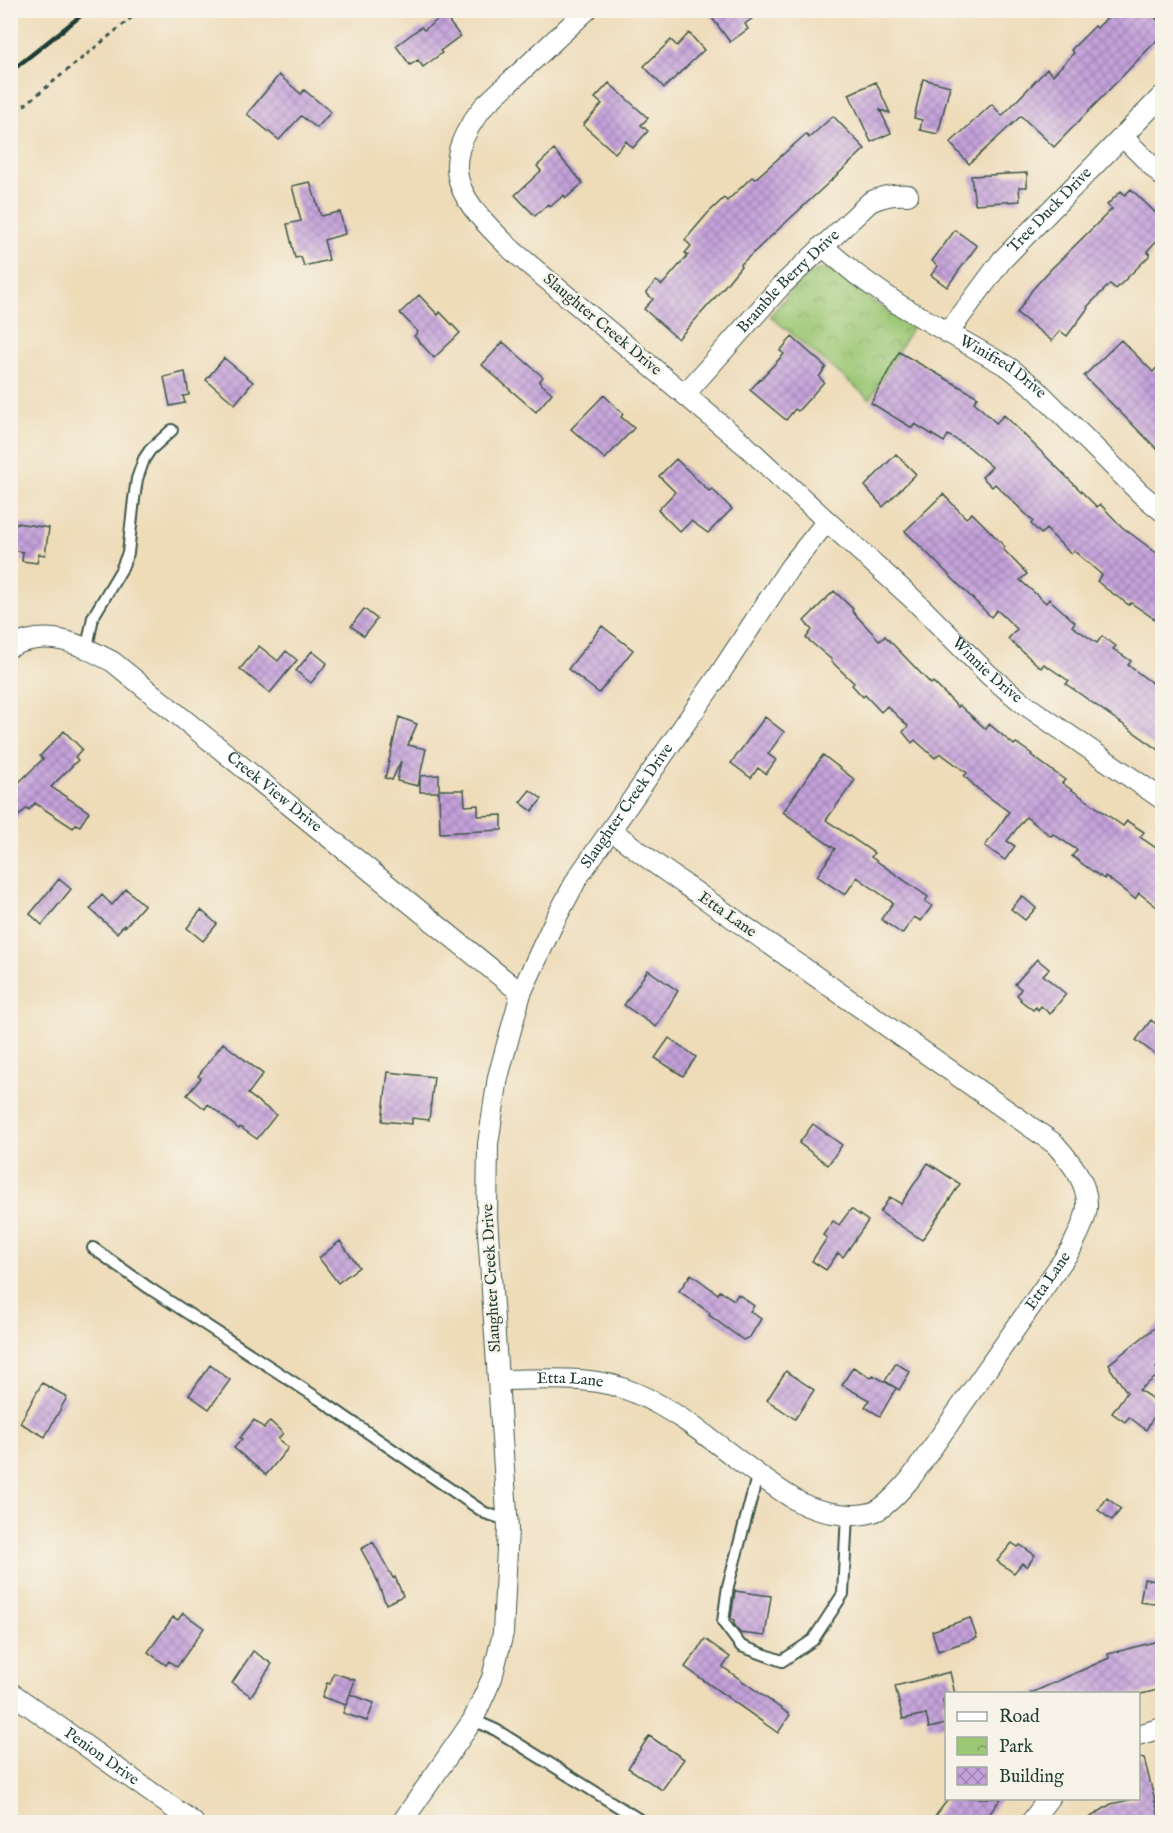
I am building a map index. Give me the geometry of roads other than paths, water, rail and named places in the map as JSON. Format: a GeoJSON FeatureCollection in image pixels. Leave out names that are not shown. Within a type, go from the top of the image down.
{"type":"FeatureCollection","features":[{"type":"Feature","properties":{"kind":"street","name":"Slaughter Creek Drive"},"geometry":{"type":"LineString","coordinates":[[402,1822],[473,1720],[492,1678],[503,1633],[507,1521],[487,1217],[488,1144],[498,1077],[520,993],[578,878],[717,678],[790,567],[827,521],[686,394],[513,251],[481,219],[459,187],[456,160],[459,146],[471,122],[483,106],[587,10]]}},
{"type":"Feature","properties":{"kind":"street","name":"Tree Duck Drive"},"geometry":{"type":"LineString","coordinates":[[948,333],[1002,260],[1162,96]]}},
{"type":"Feature","properties":{"kind":"street"},"geometry":{"type":"LineString","coordinates":[[1123,137],[1162,176]]}},
{"type":"Feature","properties":{"kind":"street","name":"Bramble Berry Drive"},"geometry":{"type":"LineString","coordinates":[[686,394],[780,287],[870,202],[894,194],[908,195]]}},
{"type":"Feature","properties":{"kind":"street","name":"Winifred Drive"},"geometry":{"type":"LineString","coordinates":[[822,246],[898,304],[1010,368],[1036,390],[1140,493],[1162,511]]}},
{"type":"Feature","properties":{"kind":"street","name":"Winnie Drive"},"geometry":{"type":"LineString","coordinates":[[827,521],[915,600],[990,675],[1024,704],[1162,799]]}},
{"type":"Feature","properties":{"kind":"street","name":"Creek View Drive"},"geometry":{"type":"LineString","coordinates":[[10,647],[42,638],[76,643],[113,662],[520,993]]}},
{"type":"Feature","properties":{"kind":"street","name":"Etta Lane"},"geometry":{"type":"LineString","coordinates":[[498,1380],[602,1382],[632,1391],[686,1421],[801,1503],[830,1513],[866,1514],[878,1510],[911,1478],[1071,1250],[1083,1223],[1087,1205],[1073,1164],[1055,1144],[657,865],[611,830]]}},
{"type":"Feature","properties":{"kind":"street","name":"Penion Drive"},"geometry":{"type":"LineString","coordinates":[[10,1692],[193,1822]]}},
{"type":"Feature","properties":{"kind":"street"},"geometry":{"type":"LineString","coordinates":[[1140,1734],[1162,1728]]}},
{"type":"Feature","properties":{"kind":"street"},"geometry":{"type":"LineString","coordinates":[[1031,1822],[1047,1800]]}},
{"type":"Feature","properties":{"kind":"lane"},"geometry":{"type":"LineString","coordinates":[[87,648],[93,616],[121,570],[128,553],[137,479],[144,459],[150,450],[172,430]]}},
{"type":"Feature","properties":{"kind":"lane"},"geometry":{"type":"LineString","coordinates":[[93,1248],[485,1513],[507,1521]]}},
{"type":"Feature","properties":{"kind":"lane"},"geometry":{"type":"LineString","coordinates":[[758,1473],[728,1586],[723,1622],[741,1646],[782,1661],[813,1640],[843,1594],[847,1514]]}},
{"type":"Feature","properties":{"kind":"lane"},"geometry":{"type":"LineString","coordinates":[[473,1720],[496,1730],[644,1822]]}},
{"type":"Feature","properties":{"kind":"railway"},"geometry":{"type":"LineString","coordinates":[[10,72],[88,10]]}}]}
